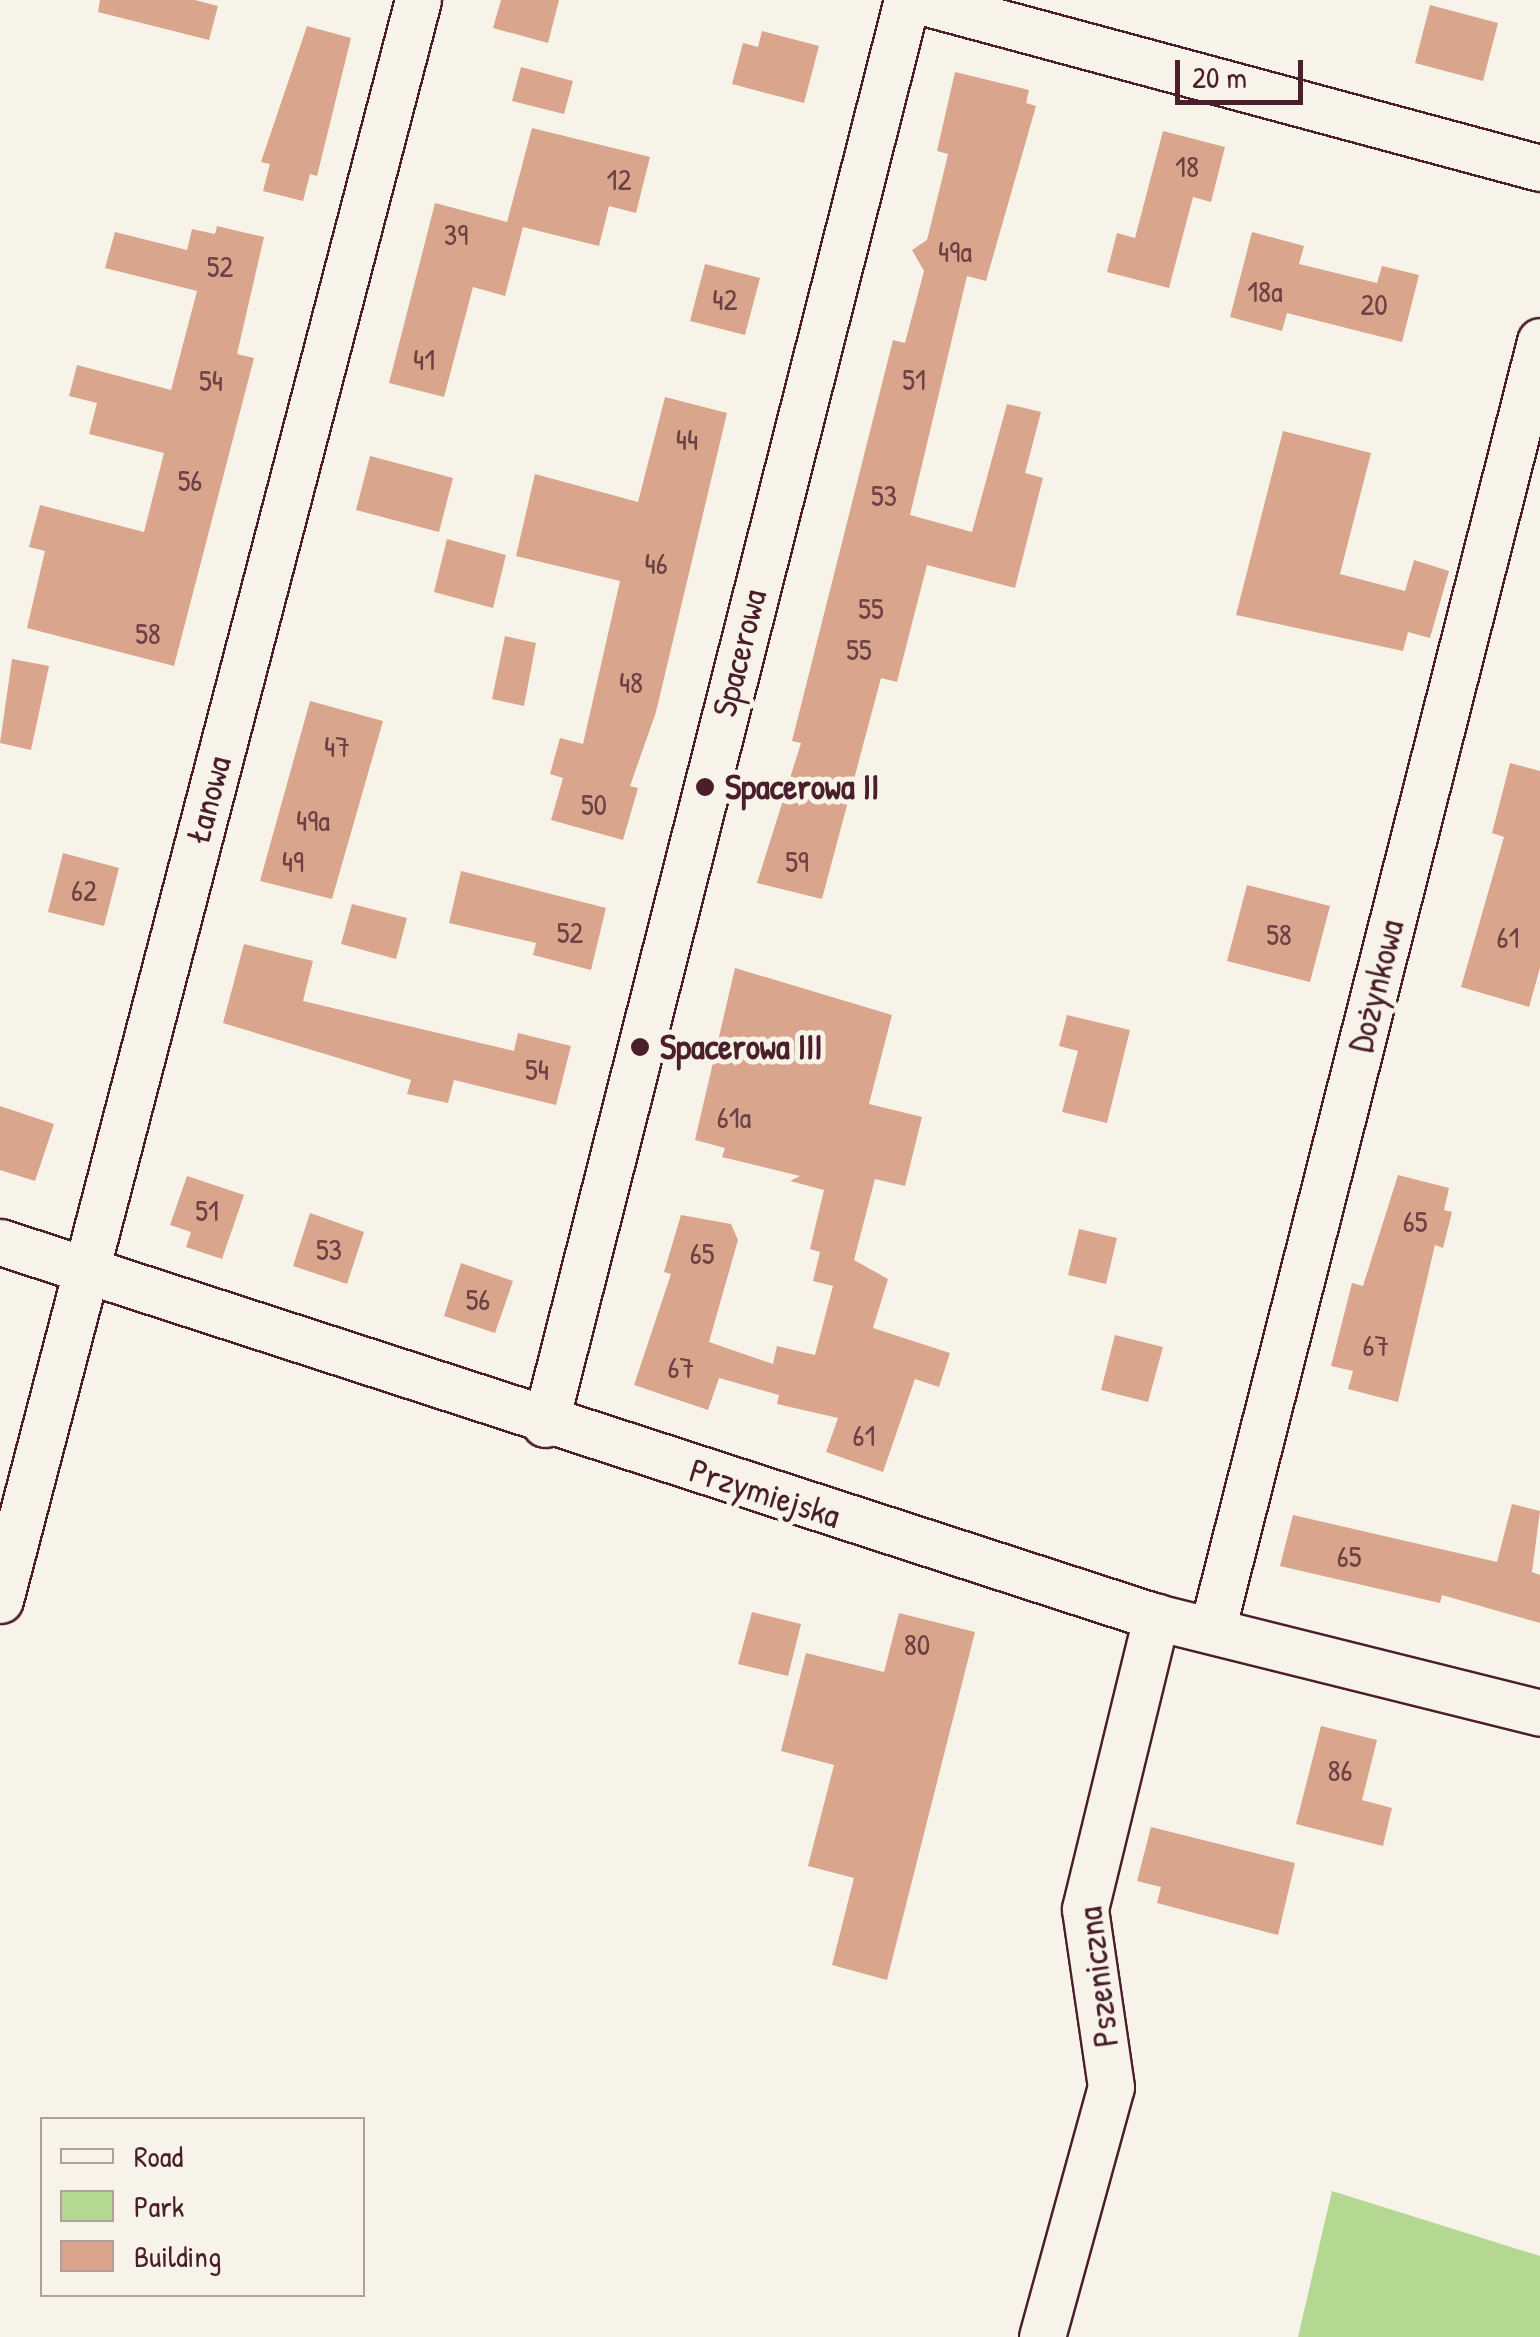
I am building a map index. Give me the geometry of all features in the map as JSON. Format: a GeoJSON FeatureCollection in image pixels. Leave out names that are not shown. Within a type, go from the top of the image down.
{"type":"FeatureCollection","features":[{"type":"Feature","properties":{"kind":"street","name":"Łanowa"},"geometry":{"type":"LineString","coordinates":[[0,1600],[418,0]]}},
{"type":"Feature","properties":{"kind":"street","name":"Spacerowa"},"geometry":{"type":"LineString","coordinates":[[545,1424],[907,0]]}},
{"type":"Feature","properties":{"kind":"street"},"geometry":{"type":"LineString","coordinates":[[916,0],[1540,168]]}},
{"type":"Feature","properties":{"kind":"street","name":"Dożynkowa"},"geometry":{"type":"LineString","coordinates":[[1212,1630],[1540,342]]}},
{"type":"Feature","properties":{"kind":"street","name":"Przymiejska"},"geometry":{"type":"LineString","coordinates":[[0,1242],[545,1424],[1156,1617],[1540,1712]]}},
{"type":"Feature","properties":{"kind":"street","name":"Pszeniczna"},"geometry":{"type":"LineString","coordinates":[[1042,2337],[1111,2087],[1085,1909],[1156,1617]]}},
{"type":"Feature","properties":{"kind":"green space"},"geometry":{"type":"Polygon","coordinates":[[[1332,2191],[1540,2256],[1540,2337],[1298,2337],[1332,2191]]]}},
{"type":"Feature","properties":{"kind":"building"},"geometry":{"type":"Polygon","coordinates":[[[100,0],[195,0],[218,6],[209,40],[98,12],[100,0]]]}},
{"type":"Feature","properties":{"kind":"building"},"geometry":{"type":"Polygon","coordinates":[[[501,0],[559,0],[548,43],[493,28],[501,0]]]}},
{"type":"Feature","properties":{"kind":"building"},"geometry":{"type":"Polygon","coordinates":[[[1430,5],[1498,23],[1483,81],[1415,63],[1430,5]]]}},
{"type":"Feature","properties":{"kind":"building"},"geometry":{"type":"Polygon","coordinates":[[[307,26],[351,38],[317,176],[310,174],[303,201],[263,191],[270,164],[261,162],[307,26]]]}},
{"type":"Feature","properties":{"kind":"building"},"geometry":{"type":"Polygon","coordinates":[[[762,31],[819,46],[804,103],[732,84],[743,43],[758,47],[762,31]]]}},
{"type":"Feature","properties":{"kind":"building"},"geometry":{"type":"Polygon","coordinates":[[[521,67],[573,81],[564,114],[512,101],[521,67]]]}},
{"type":"Feature","properties":{"kind":"building"},"geometry":{"type":"Polygon","coordinates":[[[955,72],[1029,90],[1026,103],[1036,106],[986,281],[967,276],[910,515],[972,532],[1007,404],[1041,412],[1025,473],[1043,478],[1015,588],[927,565],[897,682],[881,678],[822,899],[757,883],[801,743],[792,741],[893,340],[905,343],[924,271],[912,250],[927,240],[945,167],[948,154],[937,151],[955,72]]]}},
{"type":"Feature","properties":{"kind":"building"},"geometry":{"type":"Polygon","coordinates":[[[532,128],[650,157],[636,213],[609,206],[599,246],[523,227],[505,296],[473,287],[444,397],[389,383],[435,203],[507,222],[532,128]]]}},
{"type":"Feature","properties":{"kind":"building"},"geometry":{"type":"Polygon","coordinates":[[[1163,131],[1225,147],[1211,202],[1193,197],[1169,288],[1107,272],[1117,233],[1135,238],[1163,131]]]}},
{"type":"Feature","properties":{"kind":"building"},"geometry":{"type":"Polygon","coordinates":[[[217,226],[264,237],[237,354],[254,358],[174,666],[27,628],[45,551],[29,547],[40,505],[144,532],[164,453],[89,434],[97,403],[69,396],[77,365],[171,390],[197,291],[105,268],[115,232],[187,250],[192,229],[215,234],[217,226]]]}},
{"type":"Feature","properties":{"kind":"building"},"geometry":{"type":"Polygon","coordinates":[[[1252,232],[1304,246],[1299,264],[1377,283],[1382,266],[1419,275],[1402,342],[1287,313],[1282,331],[1230,317],[1252,232]]]}},
{"type":"Feature","properties":{"kind":"building"},"geometry":{"type":"Polygon","coordinates":[[[705,264],[760,278],[745,335],[690,321],[705,264]]]}},
{"type":"Feature","properties":{"kind":"building"},"geometry":{"type":"Polygon","coordinates":[[[665,397],[727,413],[656,712],[630,786],[638,788],[623,840],[551,820],[563,778],[550,774],[560,738],[583,744],[620,581],[516,556],[535,474],[638,502],[665,397]]]}},
{"type":"Feature","properties":{"kind":"building"},"geometry":{"type":"Polygon","coordinates":[[[1283,431],[1371,453],[1340,574],[1405,591],[1414,560],[1449,571],[1430,638],[1408,632],[1403,651],[1236,615],[1283,431]]]}},
{"type":"Feature","properties":{"kind":"building"},"geometry":{"type":"Polygon","coordinates":[[[370,456],[453,478],[439,532],[356,510],[370,456]]]}},
{"type":"Feature","properties":{"kind":"building"},"geometry":{"type":"Polygon","coordinates":[[[447,539],[506,555],[493,608],[434,592],[447,539]]]}},
{"type":"Feature","properties":{"kind":"building"},"geometry":{"type":"Polygon","coordinates":[[[505,636],[536,643],[524,706],[492,699],[505,636]]]}},
{"type":"Feature","properties":{"kind":"building"},"geometry":{"type":"Polygon","coordinates":[[[12,659],[49,666],[31,750],[0,743],[12,659]]]}},
{"type":"Feature","properties":{"kind":"building"},"geometry":{"type":"Polygon","coordinates":[[[310,701],[383,721],[332,899],[260,881],[310,701]]]}},
{"type":"Feature","properties":{"kind":"building"},"geometry":{"type":"Polygon","coordinates":[[[1510,763],[1540,771],[1540,968],[1529,1007],[1461,987],[1504,837],[1492,833],[1510,763]]]}},
{"type":"Feature","properties":{"kind":"building"},"geometry":{"type":"Polygon","coordinates":[[[63,853],[119,868],[104,926],[48,912],[63,853]]]}},
{"type":"Feature","properties":{"kind":"building"},"geometry":{"type":"Polygon","coordinates":[[[461,871],[606,908],[591,970],[533,955],[536,943],[449,923],[461,871]]]}},
{"type":"Feature","properties":{"kind":"building"},"geometry":{"type":"Polygon","coordinates":[[[1247,885],[1330,906],[1310,982],[1227,961],[1247,885]]]}},
{"type":"Feature","properties":{"kind":"building"},"geometry":{"type":"Polygon","coordinates":[[[352,904],[407,918],[396,959],[341,944],[352,904]]]}},
{"type":"Feature","properties":{"kind":"building"},"geometry":{"type":"Polygon","coordinates":[[[244,944],[313,961],[303,1001],[514,1051],[518,1033],[571,1046],[556,1105],[454,1080],[448,1103],[407,1094],[411,1080],[223,1023],[244,944]]]}},
{"type":"Feature","properties":{"kind":"building"},"geometry":{"type":"Polygon","coordinates":[[[735,968],[892,1015],[869,1104],[922,1117],[905,1186],[875,1179],[854,1260],[888,1279],[873,1328],[950,1353],[939,1387],[915,1379],[883,1472],[826,1452],[838,1418],[777,1404],[779,1395],[719,1378],[708,1410],[634,1385],[671,1274],[664,1272],[681,1215],[731,1224],[738,1240],[709,1342],[773,1364],[777,1346],[815,1355],[833,1286],[813,1281],[820,1252],[810,1249],[824,1190],[790,1181],[800,1176],[722,1157],[725,1148],[695,1140],[735,968]]]}},
{"type":"Feature","properties":{"kind":"building"},"geometry":{"type":"Polygon","coordinates":[[[1067,1015],[1130,1030],[1107,1123],[1062,1112],[1078,1051],[1059,1046],[1067,1015]]]}},
{"type":"Feature","properties":{"kind":"building"},"geometry":{"type":"Polygon","coordinates":[[[0,1106],[54,1124],[35,1181],[0,1170],[0,1106]]]}},
{"type":"Feature","properties":{"kind":"building"},"geometry":{"type":"Polygon","coordinates":[[[1398,1175],[1449,1188],[1444,1210],[1452,1212],[1443,1248],[1435,1245],[1398,1402],[1348,1389],[1353,1371],[1331,1366],[1352,1283],[1363,1286],[1398,1175]]]}},
{"type":"Feature","properties":{"kind":"building"},"geometry":{"type":"Polygon","coordinates":[[[187,1176],[244,1195],[222,1259],[186,1247],[191,1232],[170,1225],[187,1176]]]}},
{"type":"Feature","properties":{"kind":"building"},"geometry":{"type":"Polygon","coordinates":[[[310,1213],[364,1232],[347,1284],[293,1266],[310,1213]]]}},
{"type":"Feature","properties":{"kind":"building"},"geometry":{"type":"Polygon","coordinates":[[[1079,1229],[1117,1238],[1106,1284],[1068,1275],[1079,1229]]]}},
{"type":"Feature","properties":{"kind":"building"},"geometry":{"type":"Polygon","coordinates":[[[461,1263],[513,1281],[495,1333],[444,1316],[461,1263]]]}},
{"type":"Feature","properties":{"kind":"building"},"geometry":{"type":"Polygon","coordinates":[[[1115,1335],[1163,1347],[1148,1402],[1101,1390],[1115,1335]]]}},
{"type":"Feature","properties":{"kind":"building"},"geometry":{"type":"Polygon","coordinates":[[[1512,1504],[1540,1511],[1532,1572],[1540,1575],[1540,1623],[1442,1595],[1440,1603],[1280,1566],[1293,1515],[1497,1562],[1512,1504]]]}},
{"type":"Feature","properties":{"kind":"building"},"geometry":{"type":"Polygon","coordinates":[[[752,1612],[801,1624],[788,1676],[738,1664],[752,1612]]]}},
{"type":"Feature","properties":{"kind":"building"},"geometry":{"type":"Polygon","coordinates":[[[899,1613],[975,1632],[887,1980],[832,1965],[854,1878],[808,1866],[834,1765],[781,1751],[806,1653],[884,1672],[899,1613]]]}},
{"type":"Feature","properties":{"kind":"building"},"geometry":{"type":"Polygon","coordinates":[[[1321,1726],[1377,1740],[1362,1800],[1392,1808],[1383,1846],[1296,1824],[1321,1726]]]}},
{"type":"Feature","properties":{"kind":"building"},"geometry":{"type":"Polygon","coordinates":[[[1151,1827],[1295,1863],[1278,1935],[1157,1903],[1161,1887],[1137,1881],[1151,1827]]]}},
{"type":"Feature","properties":{"kind":"place","name":"Spacerowa II"},"geometry":{"type":"Point","coordinates":[705,787]}},
{"type":"Feature","properties":{"kind":"place","name":"Spacerowa III"},"geometry":{"type":"Point","coordinates":[640,1047]}}]}
